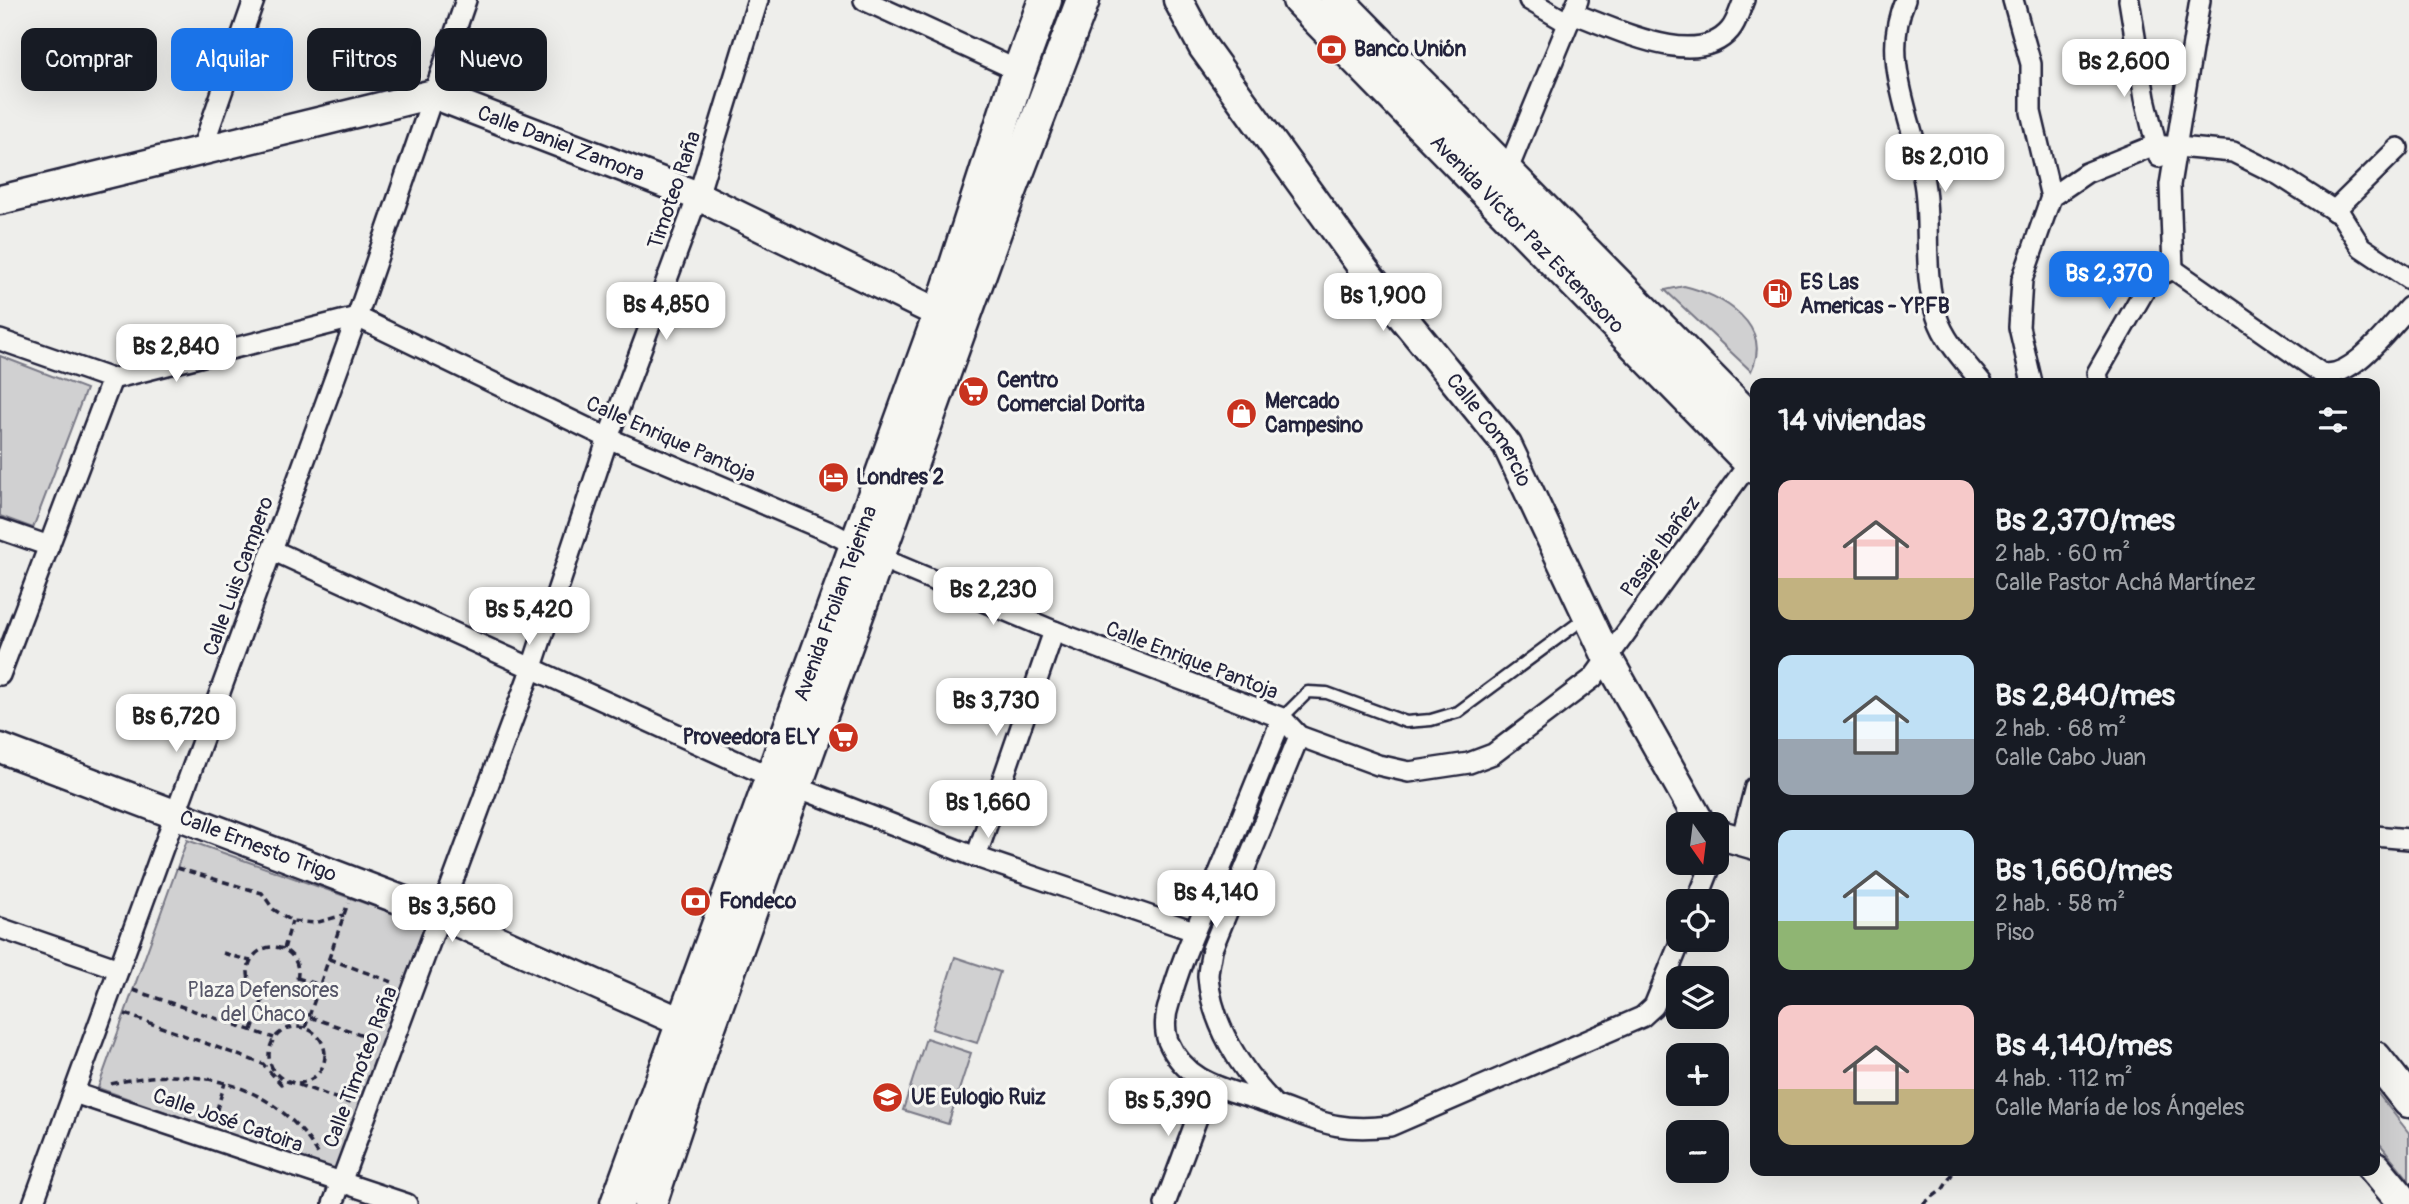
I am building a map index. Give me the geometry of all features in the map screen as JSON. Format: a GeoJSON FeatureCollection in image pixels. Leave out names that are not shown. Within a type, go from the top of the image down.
{"type":"FeatureCollection","features":[{"type":"Feature","properties":{"kind":"main road","name":"Avenida Froilan Tejerina"},"geometry":{"type":"LineString","coordinates":[[617,1204],[695,1026],[867,551],[998,223],[1083,0]]}},
{"type":"Feature","properties":{"kind":"main road","name":"Avenida Víctor Paz Estenssoro"},"geometry":{"type":"LineString","coordinates":[[1299,0],[1750,461]]}},
{"type":"Feature","properties":{"kind":"main road","name":"Avenida Víctor Paz Estenssoro"},"geometry":{"type":"LineString","coordinates":[[1337,0],[1750,419]]}},
{"type":"Feature","properties":{"kind":"main road","name":"Avenida Froilan Tejerina"},"geometry":{"type":"LineString","coordinates":[[867,551],[1019,71],[1057,9]]}},
{"type":"Feature","properties":{"kind":"main road"},"geometry":{"type":"LineString","coordinates":[[998,223],[997,190],[1057,9]]}},
{"type":"Feature","properties":{"kind":"main road","name":"Avenida Froilan Tejerina"},"geometry":{"type":"LineString","coordinates":[[650,1204],[695,1026]]}},
{"type":"Feature","properties":{"kind":"main road"},"geometry":{"type":"LineString","coordinates":[[2380,1064],[2409,1101]]}},
{"type":"Feature","properties":{"kind":"main road"},"geometry":{"type":"LineString","coordinates":[[2380,1174],[2405,1204]]}},
{"type":"Feature","properties":{"kind":"street"},"geometry":{"type":"LineString","coordinates":[[201,152],[254,0]]}},
{"type":"Feature","properties":{"kind":"street","name":"Calle Luis Campero"},"geometry":{"type":"LineString","coordinates":[[33,1204],[357,317],[466,0]]}},
{"type":"Feature","properties":{"kind":"street","name":"Timoteo Raña"},"geometry":{"type":"LineString","coordinates":[[531,670],[608,438],[698,196],[758,0]]}},
{"type":"Feature","properties":{"kind":"street"},"geometry":{"type":"LineString","coordinates":[[864,0],[1019,71]]}},
{"type":"Feature","properties":{"kind":"street","name":"Calle Comercio"},"geometry":{"type":"LineString","coordinates":[[1178,0],[1203,47],[1365,271],[1507,445],[1607,657],[1709,812]]}},
{"type":"Feature","properties":{"kind":"street"},"geometry":{"type":"LineString","coordinates":[[1529,0],[1572,12],[1675,49],[1712,46],[1731,29],[1744,0]]}},
{"type":"Feature","properties":{"kind":"street"},"geometry":{"type":"LineString","coordinates":[[1905,0],[1899,15],[1896,55],[1901,94],[1925,187],[1930,284],[1937,317],[1953,346],[1978,378]]}},
{"type":"Feature","properties":{"kind":"street"},"geometry":{"type":"LineString","coordinates":[[2013,0],[2031,64],[2031,111],[2051,197],[2022,280],[2019,327],[2031,378]]}},
{"type":"Feature","properties":{"kind":"street"},"geometry":{"type":"LineString","coordinates":[[2129,0],[2164,146],[2169,185],[2173,270]]}},
{"type":"Feature","properties":{"kind":"street"},"geometry":{"type":"LineString","coordinates":[[2164,146],[2200,0]]}},
{"type":"Feature","properties":{"kind":"street"},"geometry":{"type":"LineString","coordinates":[[1506,174],[1572,12]]}},
{"type":"Feature","properties":{"kind":"street"},"geometry":{"type":"LineString","coordinates":[[2,204],[433,94]]}},
{"type":"Feature","properties":{"kind":"street","name":"Calle Daniel Zamora"},"geometry":{"type":"LineString","coordinates":[[433,94],[698,196],[940,314]]}},
{"type":"Feature","properties":{"kind":"street"},"geometry":{"type":"LineString","coordinates":[[2051,197],[2086,173],[2164,146],[2233,152],[2279,175],[2341,215],[2361,247],[2409,279]]}},
{"type":"Feature","properties":{"kind":"street"},"geometry":{"type":"LineString","coordinates":[[2334,211],[2398,148]]}},
{"type":"Feature","properties":{"kind":"street"},"geometry":{"type":"LineString","coordinates":[[2173,270],[2321,373],[2333,376],[2347,370],[2409,307]]}},
{"type":"Feature","properties":{"kind":"street"},"geometry":{"type":"LineString","coordinates":[[2098,378],[2097,373],[2151,279],[2173,270]]}},
{"type":"Feature","properties":{"kind":"street"},"geometry":{"type":"LineString","coordinates":[[0,340],[111,379],[357,317]]}},
{"type":"Feature","properties":{"kind":"street","name":"Calle Enrique Pantoja"},"geometry":{"type":"LineString","coordinates":[[357,317],[608,438],[1054,631],[1282,718],[1299,736],[1378,765],[1409,772],[1469,763],[1493,754],[1593,678],[1607,657]]}},
{"type":"Feature","properties":{"kind":"street"},"geometry":{"type":"LineString","coordinates":[[0,675],[111,379]]}},
{"type":"Feature","properties":{"kind":"street","name":"Pasaje Ibañez"},"geometry":{"type":"LineString","coordinates":[[1607,657],[1750,468]]}},
{"type":"Feature","properties":{"kind":"street"},"geometry":{"type":"LineString","coordinates":[[0,529],[49,546]]}},
{"type":"Feature","properties":{"kind":"street"},"geometry":{"type":"LineString","coordinates":[[272,550],[531,670],[783,782],[976,857],[1194,931]]}},
{"type":"Feature","properties":{"kind":"street"},"geometry":{"type":"LineString","coordinates":[[976,857],[1054,631]]}},
{"type":"Feature","properties":{"kind":"street","name":"Calle Timoteo Raña"},"geometry":{"type":"LineString","coordinates":[[333,1204],[531,670]]}},
{"type":"Feature","properties":{"kind":"street"},"geometry":{"type":"LineString","coordinates":[[1282,718],[1194,931],[1168,1006],[1167,1037],[1184,1066],[1209,1086],[1275,1105],[1325,1125],[1355,1128],[1390,1126],[1642,1017],[1654,1006],[1676,952]]}},
{"type":"Feature","properties":{"kind":"street"},"geometry":{"type":"LineString","coordinates":[[1275,1105],[1250,1079],[1235,1055],[1218,1016],[1208,976],[1212,949],[1299,736]]}},
{"type":"Feature","properties":{"kind":"street","name":"Calle Ernesto Trigo"},"geometry":{"type":"LineString","coordinates":[[0,748],[441,915],[695,1026]]}},
{"type":"Feature","properties":{"kind":"street"},"geometry":{"type":"LineString","coordinates":[[1729,833],[1750,797]]}},
{"type":"Feature","properties":{"kind":"street"},"geometry":{"type":"LineString","coordinates":[[2380,836],[2406,839]]}},
{"type":"Feature","properties":{"kind":"street"},"geometry":{"type":"LineString","coordinates":[[0,928],[119,969]]}},
{"type":"Feature","properties":{"kind":"street"},"geometry":{"type":"LineString","coordinates":[[1165,1204],[1209,1086]]}},
{"type":"Feature","properties":{"kind":"street","name":"Calle José Catoira"},"geometry":{"type":"LineString","coordinates":[[74,1093],[407,1204]]}},
{"type":"Feature","properties":{"kind":"lane"},"geometry":{"type":"LineString","coordinates":[[1282,718],[1308,692],[1326,693],[1406,722],[1458,712],[1588,616]]}},
{"type":"Feature","properties":{"kind":"path"},"geometry":{"type":"LineString","coordinates":[[177,868],[262,893],[273,909],[292,921],[314,923],[344,915]]}},
{"type":"Feature","properties":{"kind":"path"},"geometry":{"type":"LineString","coordinates":[[305,1028],[350,898]]}},
{"type":"Feature","properties":{"kind":"path"},"geometry":{"type":"LineString","coordinates":[[284,950],[292,921]]}},
{"type":"Feature","properties":{"kind":"path"},"geometry":{"type":"LineString","coordinates":[[261,950],[284,950],[296,961],[297,978],[288,992],[272,998],[264,996],[257,992],[248,978],[250,961],[261,950]]}},
{"type":"Feature","properties":{"kind":"path"},"geometry":{"type":"LineString","coordinates":[[223,953],[250,961]]}},
{"type":"Feature","properties":{"kind":"path"},"geometry":{"type":"LineString","coordinates":[[329,959],[404,986]]}},
{"type":"Feature","properties":{"kind":"path"},"geometry":{"type":"LineString","coordinates":[[297,978],[320,985]]}},
{"type":"Feature","properties":{"kind":"path"},"geometry":{"type":"LineString","coordinates":[[133,990],[274,1038]]}},
{"type":"Feature","properties":{"kind":"path"},"geometry":{"type":"LineString","coordinates":[[252,1030],[264,996]]}},
{"type":"Feature","properties":{"kind":"path"},"geometry":{"type":"LineString","coordinates":[[125,1014],[263,1064],[281,1084],[288,1081],[305,1081],[313,1077],[323,1063],[325,1054],[319,1038],[305,1028],[288,1028],[274,1038],[269,1054],[270,1063],[280,1077],[288,1081],[361,1107]]}},
{"type":"Feature","properties":{"kind":"path"},"geometry":{"type":"LineString","coordinates":[[309,1017],[384,1042]]}},
{"type":"Feature","properties":{"kind":"path"},"geometry":{"type":"LineString","coordinates":[[108,1085],[158,1075],[197,1076],[225,1083],[266,1098],[296,1124],[322,1160]]}},
{"type":"Feature","properties":{"kind":"path"},"geometry":{"type":"LineString","coordinates":[[211,1128],[225,1083]]}},
{"type":"Feature","properties":{"kind":"path"},"geometry":{"type":"LineString","coordinates":[[1923,1204],[1942,1189],[1951,1176]]}},
{"type":"Feature","properties":{"kind":"green space"},"geometry":{"type":"Polygon","coordinates":[[[1684,286],[1699,290],[1728,305],[1750,326],[1756,340],[1756,355],[1751,371],[1665,290],[1684,286]]]}},
{"type":"Feature","properties":{"kind":"green space"},"geometry":{"type":"Polygon","coordinates":[[[0,356],[86,389],[33,528],[0,516],[0,356]]]}},
{"type":"Feature","properties":{"kind":"green space","name":"Plaza Defensores del Chaco"},"geometry":{"type":"Polygon","coordinates":[[[187,840],[426,925],[337,1172],[98,1088],[187,840]]]}},
{"type":"Feature","properties":{"kind":"green space"},"geometry":{"type":"Polygon","coordinates":[[[955,957],[1000,972],[977,1043],[932,1029],[955,957]]]}},
{"type":"Feature","properties":{"kind":"green space"},"geometry":{"type":"Polygon","coordinates":[[[926,1038],[971,1053],[948,1124],[903,1110],[926,1038]]]}},
{"type":"Feature","properties":{"kind":"green space"},"geometry":{"type":"Polygon","coordinates":[[[2380,1096],[2409,1133],[2409,1180],[2380,1144],[2380,1096]]]}},
{"type":"Feature","properties":{"kind":"place","name":"Banco Unión"},"geometry":{"type":"Point","coordinates":[1331,49]}},
{"type":"Feature","properties":{"kind":"place","name":"ES Las Americas - YPFB"},"geometry":{"type":"Point","coordinates":[1777,294]}},
{"type":"Feature","properties":{"kind":"place","name":"Centro Comercial Dorita"},"geometry":{"type":"Point","coordinates":[974,392]}},
{"type":"Feature","properties":{"kind":"place","name":"Mercado Campesino"},"geometry":{"type":"Point","coordinates":[1242,413]}},
{"type":"Feature","properties":{"kind":"place","name":"Londres 2"},"geometry":{"type":"Point","coordinates":[833,477]}},
{"type":"Feature","properties":{"kind":"place","name":"Proveedora ELY"},"geometry":{"type":"Point","coordinates":[843,737]}},
{"type":"Feature","properties":{"kind":"place","name":"Fondeco"},"geometry":{"type":"Point","coordinates":[696,901]}},
{"type":"Feature","properties":{"kind":"place","name":"UE Eulogio Ruiz"},"geometry":{"type":"Point","coordinates":[888,1097]}}]}
